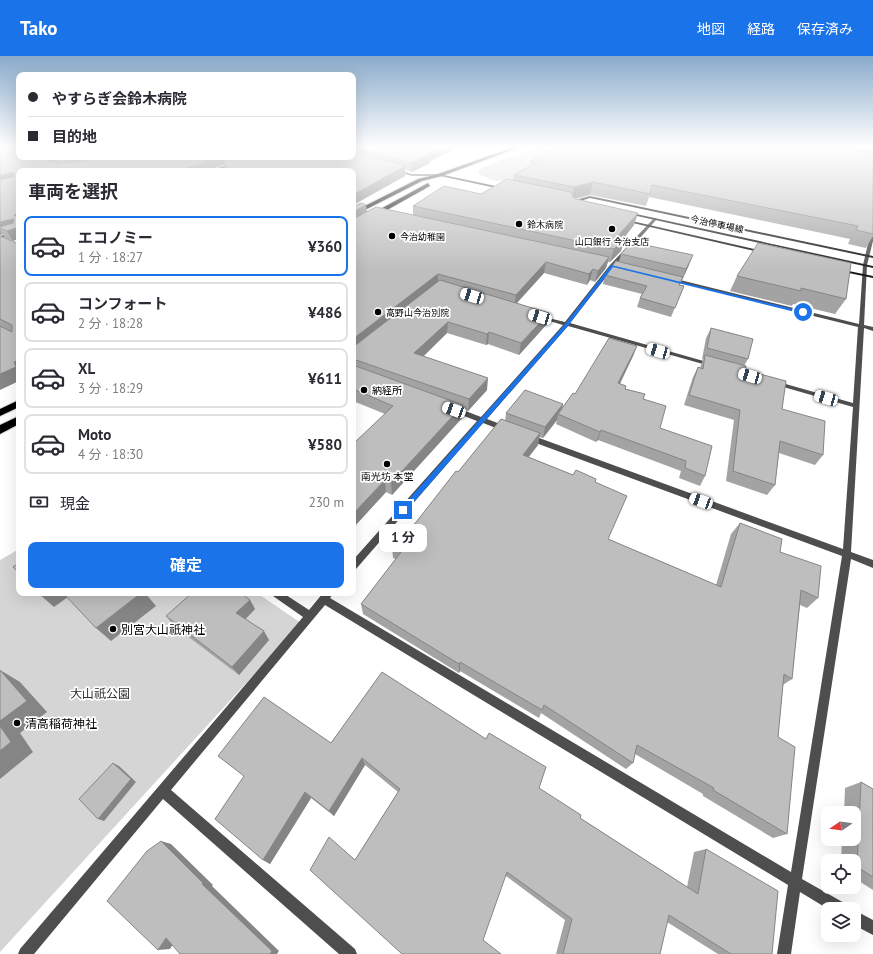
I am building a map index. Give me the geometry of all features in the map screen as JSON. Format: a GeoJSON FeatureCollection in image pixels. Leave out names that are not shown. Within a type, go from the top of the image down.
{"type":"FeatureCollection","features":[{"type":"Feature","properties":{"kind":"highway"},"geometry":{"type":"LineString","coordinates":[[356,212],[402,189]]}},
{"type":"Feature","properties":{"kind":"highway"},"geometry":{"type":"LineString","coordinates":[[356,225],[420,189]]}},
{"type":"Feature","properties":{"kind":"highway"},"geometry":{"type":"LineString","coordinates":[[0,413],[16,405]]}},
{"type":"Feature","properties":{"kind":"highway"},"geometry":{"type":"LineString","coordinates":[[0,430],[16,421]]}},
{"type":"Feature","properties":{"kind":"main road"},"geometry":{"type":"LineString","coordinates":[[572,202],[590,197],[873,257]]}},
{"type":"Feature","properties":{"kind":"main road"},"geometry":{"type":"LineString","coordinates":[[565,201],[587,205]]}},
{"type":"Feature","properties":{"kind":"main road"},"geometry":{"type":"LineString","coordinates":[[572,202],[574,209]]}},
{"type":"Feature","properties":{"kind":"main road","name":"今治停車場線"},"geometry":{"type":"LineString","coordinates":[[625,213],[873,267]]}},
{"type":"Feature","properties":{"kind":"main road"},"geometry":{"type":"LineString","coordinates":[[619,219],[772,254]]}},
{"type":"Feature","properties":{"kind":"main road"},"geometry":{"type":"LineString","coordinates":[[834,268],[873,277]]}},
{"type":"Feature","properties":{"kind":"street"},"geometry":{"type":"LineString","coordinates":[[377,213],[385,215]]}},
{"type":"Feature","properties":{"kind":"street"},"geometry":{"type":"LineString","coordinates":[[356,563],[566,325],[612,266],[655,219]]}},
{"type":"Feature","properties":{"kind":"street"},"geometry":{"type":"LineString","coordinates":[[0,238],[16,232]]}},
{"type":"Feature","properties":{"kind":"street"},"geometry":{"type":"LineString","coordinates":[[784,954],[847,554],[864,275],[873,232]]}},
{"type":"Feature","properties":{"kind":"street"},"geometry":{"type":"LineString","coordinates":[[0,238],[6,242]]}},
{"type":"Feature","properties":{"kind":"street"},"geometry":{"type":"LineString","coordinates":[[605,264],[620,268]]}},
{"type":"Feature","properties":{"kind":"street"},"geometry":{"type":"LineString","coordinates":[[665,279],[873,330]]}},
{"type":"Feature","properties":{"kind":"street"},"geometry":{"type":"LineString","coordinates":[[530,314],[719,368]]}},
{"type":"Feature","properties":{"kind":"street"},"geometry":{"type":"LineString","coordinates":[[765,380],[857,406]]}},
{"type":"Feature","properties":{"kind":"street"},"geometry":{"type":"LineString","coordinates":[[447,407],[873,564]]}},
{"type":"Feature","properties":{"kind":"street"},"geometry":{"type":"LineString","coordinates":[[280,596],[309,616]]}},
{"type":"Feature","properties":{"kind":"street"},"geometry":{"type":"LineString","coordinates":[[25,954],[326,596],[829,902]]}},
{"type":"Feature","properties":{"kind":"street"},"geometry":{"type":"LineString","coordinates":[[162,790],[350,954]]}},
{"type":"Feature","properties":{"kind":"street"},"geometry":{"type":"LineString","coordinates":[[861,921],[873,928]]}},
{"type":"Feature","properties":{"kind":"green space","name":"大山祇公園"},"geometry":{"type":"Polygon","coordinates":[[[16,551],[16,596],[261,596],[301,623],[0,952],[0,560],[16,551]]]}},
{"type":"Feature","properties":{"kind":"building"},"geometry":{"type":"Polygon","coordinates":[[[0,189],[16,189],[16,215],[14,215],[16,216],[16,228],[7,231],[0,228],[13,223],[14,219],[0,222],[0,189]]]}},
{"type":"Feature","properties":{"kind":"building"},"geometry":{"type":"Polygon","coordinates":[[[356,189],[364,189],[356,193],[356,189]]]}},
{"type":"Feature","properties":{"kind":"building"},"geometry":{"type":"Polygon","coordinates":[[[439,189],[457,189],[481,194],[490,189],[556,189],[571,192],[573,197],[576,199],[638,213],[618,236],[625,238],[614,249],[413,206],[439,189]]]}},
{"type":"Feature","properties":{"kind":"building"},"geometry":{"type":"Polygon","coordinates":[[[626,189],[651,189],[650,194],[626,189]]]}},
{"type":"Feature","properties":{"kind":"building"},"geometry":{"type":"Polygon","coordinates":[[[672,189],[873,189],[873,234],[856,230],[858,226],[672,189]]]}},
{"type":"Feature","properties":{"kind":"building"},"geometry":{"type":"Polygon","coordinates":[[[361,203],[366,205],[356,210],[356,206],[361,203]]]}},
{"type":"Feature","properties":{"kind":"building"},"geometry":{"type":"Polygon","coordinates":[[[376,207],[609,257],[598,271],[593,269],[589,274],[546,262],[516,295],[438,274],[356,337],[356,217],[376,207]]]}},
{"type":"Feature","properties":{"kind":"building"},"geometry":{"type":"Polygon","coordinates":[[[0,236],[16,243],[16,361],[14,362],[16,367],[0,374],[0,326],[12,332],[12,325],[0,319],[0,236]]]}},
{"type":"Feature","properties":{"kind":"building"},"geometry":{"type":"Polygon","coordinates":[[[631,242],[693,255],[686,269],[621,254],[631,242]]]}},
{"type":"Feature","properties":{"kind":"building"},"geometry":{"type":"Polygon","coordinates":[[[758,243],[851,263],[846,299],[801,288],[801,291],[737,276],[758,243]]]}},
{"type":"Feature","properties":{"kind":"building"},"geometry":{"type":"Polygon","coordinates":[[[616,261],[683,277],[679,285],[684,286],[675,308],[640,298],[647,286],[605,275],[616,261]]]}},
{"type":"Feature","properties":{"kind":"building"},"geometry":{"type":"Polygon","coordinates":[[[440,280],[549,313],[521,343],[489,332],[487,334],[448,322],[414,353],[488,378],[469,399],[356,360],[356,345],[440,280]]]}},
{"type":"Feature","properties":{"kind":"building"},"geometry":{"type":"Polygon","coordinates":[[[711,328],[753,339],[748,359],[707,348],[711,328]]]}},
{"type":"Feature","properties":{"kind":"building"},"geometry":{"type":"Polygon","coordinates":[[[609,338],[637,346],[618,383],[626,386],[625,389],[645,394],[643,399],[666,406],[660,428],[712,446],[705,476],[685,468],[686,461],[601,430],[600,432],[558,414],[573,393],[575,394],[609,338]]]}},
{"type":"Feature","properties":{"kind":"building"},"geometry":{"type":"Polygon","coordinates":[[[705,355],[746,366],[745,370],[786,381],[782,409],[825,421],[823,455],[780,441],[775,485],[733,471],[740,410],[689,395],[698,367],[703,369],[705,355]]]}},
{"type":"Feature","properties":{"kind":"building","name":"南光坊 本堂"},"geometry":{"type":"Polygon","coordinates":[[[356,366],[463,405],[391,483],[385,480],[356,511],[356,441],[393,406],[356,390],[356,366]]]}},
{"type":"Feature","properties":{"kind":"building"},"geometry":{"type":"Polygon","coordinates":[[[525,390],[563,404],[545,427],[506,413],[525,390]]]}},
{"type":"Feature","properties":{"kind":"building"},"geometry":{"type":"Polygon","coordinates":[[[501,419],[540,433],[523,455],[573,475],[576,470],[596,479],[595,482],[627,496],[608,539],[721,587],[740,523],[782,539],[780,552],[821,566],[818,598],[801,590],[792,679],[784,674],[778,737],[795,747],[787,834],[713,790],[714,788],[637,745],[633,763],[544,705],[542,710],[460,662],[459,664],[361,604],[401,552],[392,547],[417,521],[456,471],[458,472],[501,419]]]}},
{"type":"Feature","properties":{"kind":"building"},"geometry":{"type":"Polygon","coordinates":[[[66,596],[137,596],[96,628],[66,596]]]}},
{"type":"Feature","properties":{"kind":"building"},"geometry":{"type":"Polygon","coordinates":[[[189,596],[245,596],[250,600],[236,613],[264,631],[232,667],[166,616],[189,596]]]}},
{"type":"Feature","properties":{"kind":"building"},"geometry":{"type":"Polygon","coordinates":[[[0,670],[27,701],[0,721],[0,670]]]}},
{"type":"Feature","properties":{"kind":"building"},"geometry":{"type":"Polygon","coordinates":[[[382,672],[486,739],[489,733],[546,767],[539,788],[581,815],[580,818],[698,894],[706,849],[778,891],[772,954],[731,954],[669,915],[660,954],[563,954],[572,919],[507,872],[483,940],[501,954],[402,954],[310,870],[329,837],[355,860],[400,789],[362,758],[329,811],[305,792],[263,860],[215,819],[244,776],[218,756],[264,697],[331,743],[382,672]]]}},
{"type":"Feature","properties":{"kind":"building"},"geometry":{"type":"Polygon","coordinates":[[[0,726],[11,742],[0,751],[0,726]]]}},
{"type":"Feature","properties":{"kind":"building"},"geometry":{"type":"Polygon","coordinates":[[[113,763],[131,779],[98,819],[79,799],[113,763]]]}},
{"type":"Feature","properties":{"kind":"building"},"geometry":{"type":"Polygon","coordinates":[[[861,782],[873,789],[873,877],[861,870],[861,854],[858,854],[858,846],[861,846],[861,782]]]}},
{"type":"Feature","properties":{"kind":"building"},"geometry":{"type":"Polygon","coordinates":[[[161,841],[203,883],[202,884],[272,951],[270,954],[180,954],[166,938],[158,950],[107,901],[147,851],[161,841]]]}},
{"type":"Feature","properties":{"kind":"place","name":"鈴木病院"},"geometry":{"type":"Point","coordinates":[519,224]}},
{"type":"Feature","properties":{"kind":"place","name":"山口銀行 今治支店"},"geometry":{"type":"Point","coordinates":[612,229]}},
{"type":"Feature","properties":{"kind":"place","name":"今治幼稚園"},"geometry":{"type":"Point","coordinates":[392,236]}},
{"type":"Feature","properties":{"kind":"place","name":"高野山今治別院"},"geometry":{"type":"Point","coordinates":[378,312]}},
{"type":"Feature","properties":{"kind":"place","name":"納経所"},"geometry":{"type":"Point","coordinates":[364,390]}},
{"type":"Feature","properties":{"kind":"place","name":"南光坊 本堂"},"geometry":{"type":"Point","coordinates":[387,464]}},
{"type":"Feature","properties":{"kind":"place","name":"別宮大山祇神社"},"geometry":{"type":"Point","coordinates":[113,629]}},
{"type":"Feature","properties":{"kind":"place","name":"清高稲荷神社"},"geometry":{"type":"Point","coordinates":[17,723]}},
{"type":"Feature","properties":{"kind":"route"},"geometry":{"type":"LineString","coordinates":[[403,510],[566,325],[612,266],[803,312]]}}]}
